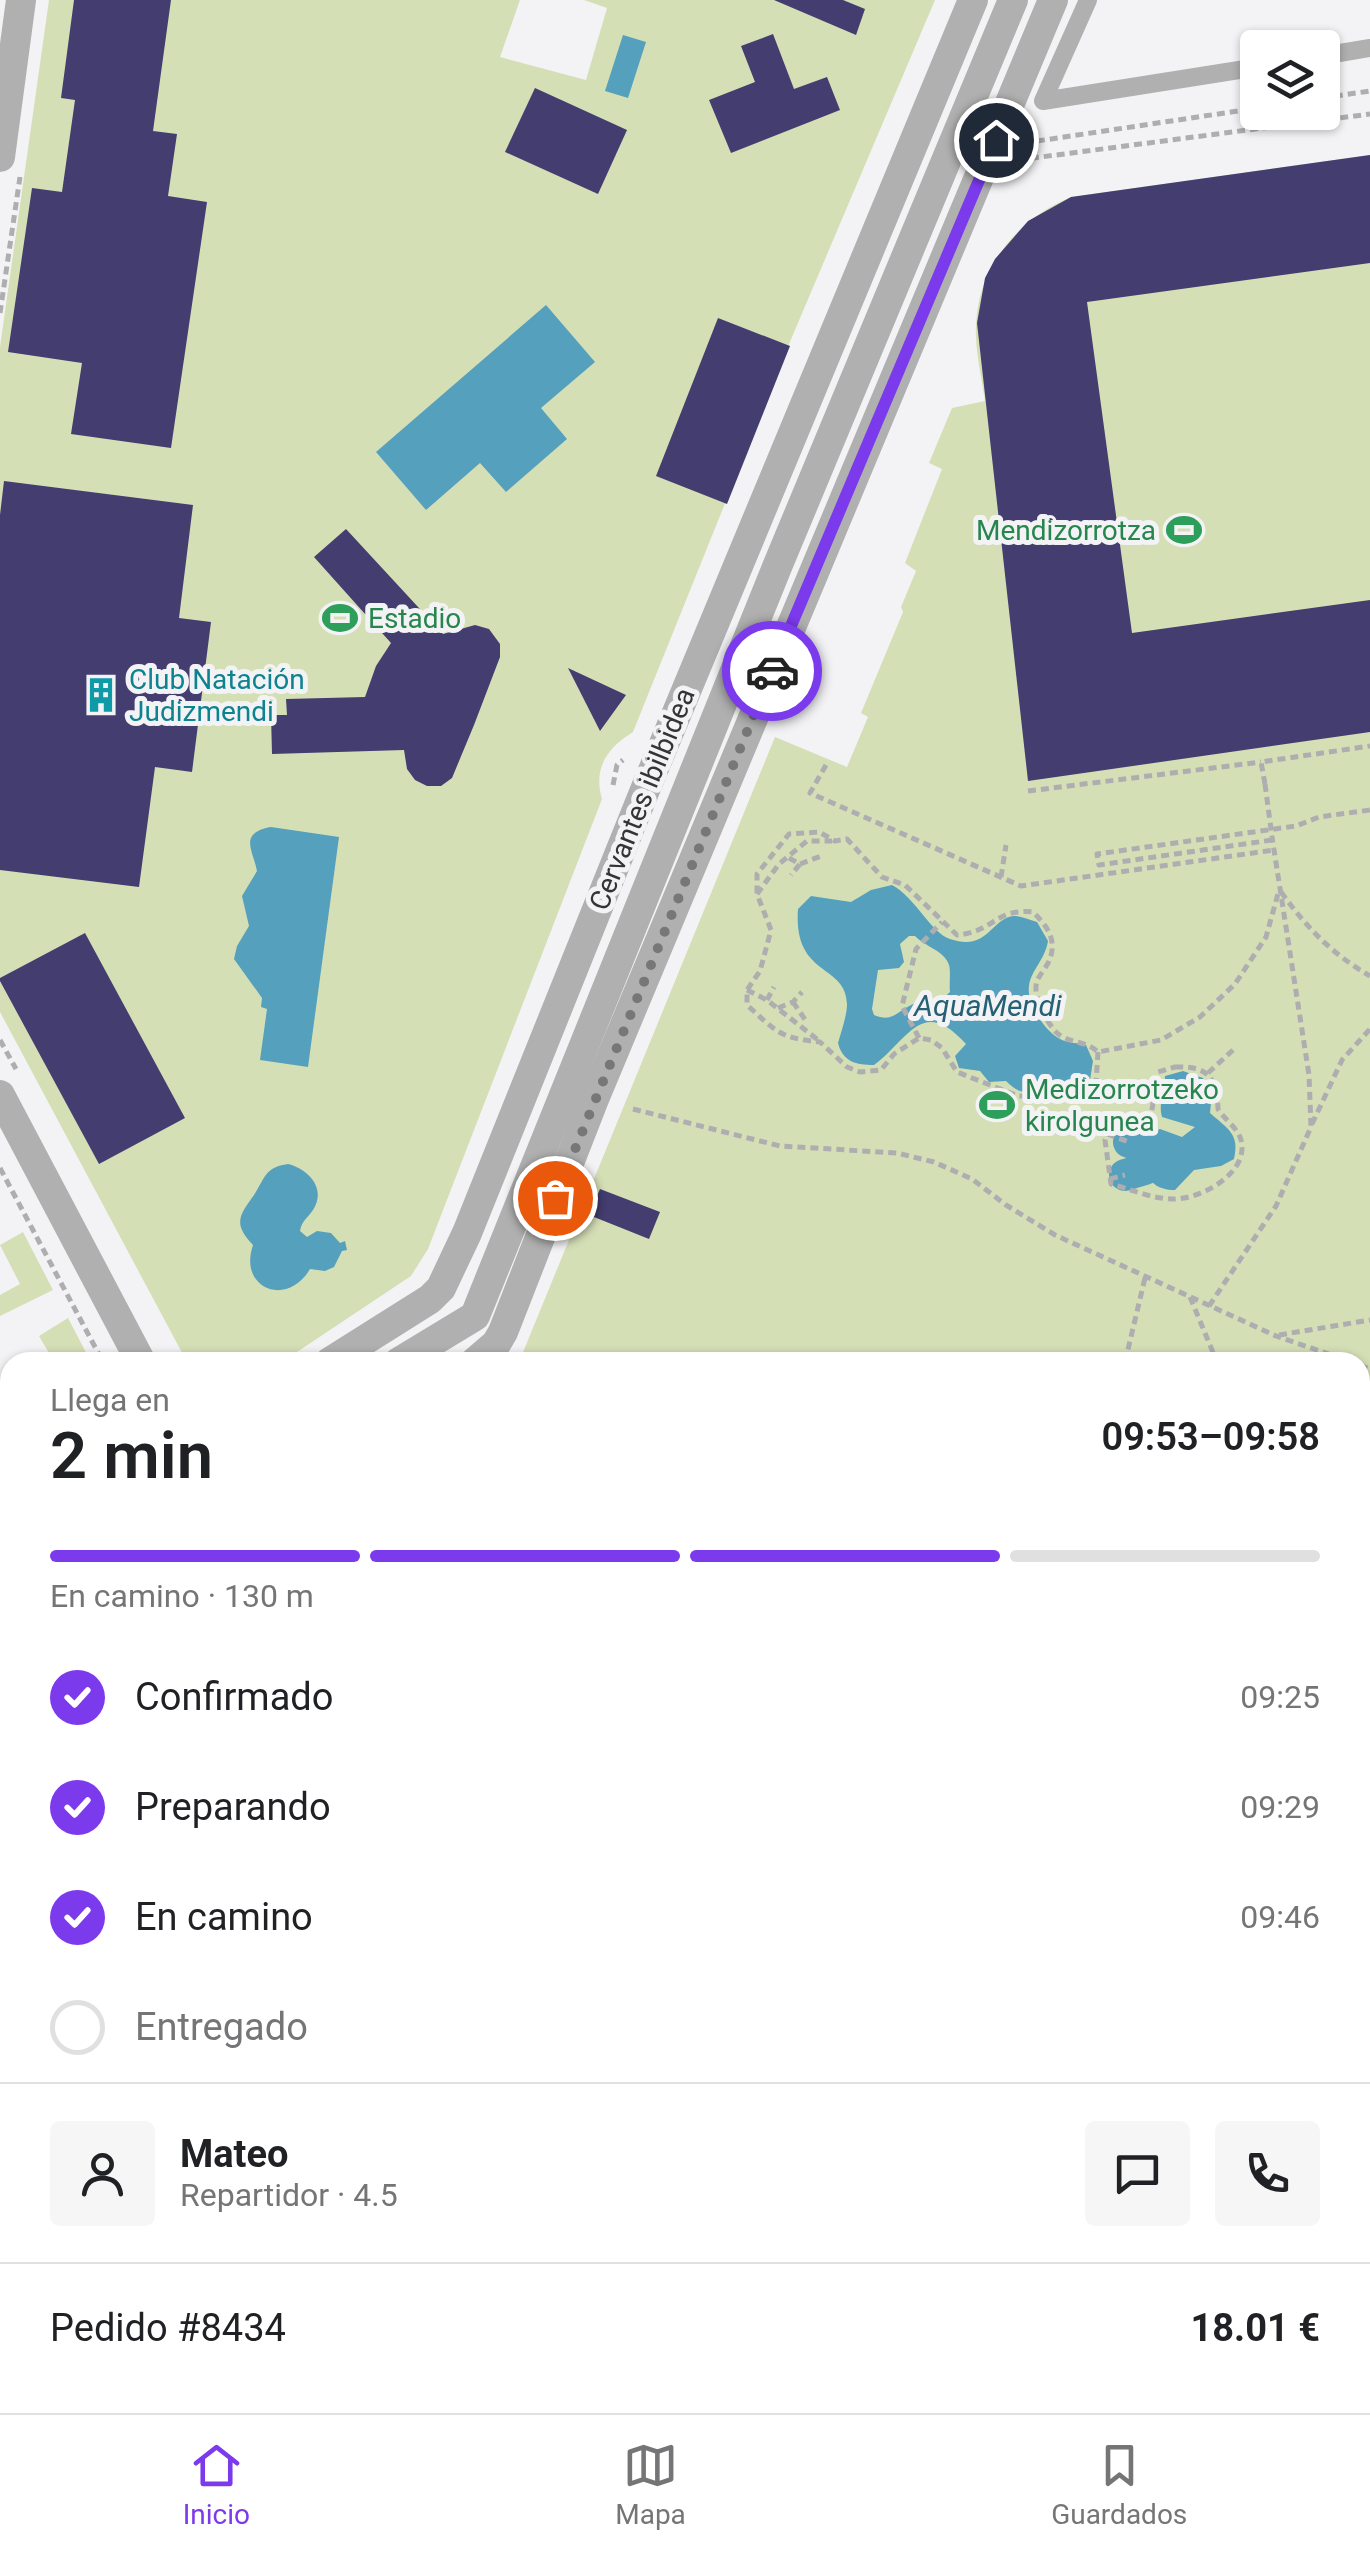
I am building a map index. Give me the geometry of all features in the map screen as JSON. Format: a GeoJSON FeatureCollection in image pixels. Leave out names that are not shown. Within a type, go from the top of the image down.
{"type":"FeatureCollection","features":[{"type":"Feature","properties":{"kind":"street"},"geometry":{"type":"LineString","coordinates":[[0,157],[6,77],[21,0]]}},
{"type":"Feature","properties":{"kind":"street","name":"Cervantes ibilbidea"},"geometry":{"type":"LineString","coordinates":[[347,1352],[414,1312],[440,1288],[467,1232],[647,785],[973,0]]}},
{"type":"Feature","properties":{"kind":"street","name":"Cervantes ibilbidea"},"geometry":{"type":"LineString","coordinates":[[419,1352],[475,1316],[777,567],[1013,0]]}},
{"type":"Feature","properties":{"kind":"street"},"geometry":{"type":"LineString","coordinates":[[487,1352],[504,1332],[594,1099],[1004,151],[1053,0]]}},
{"type":"Feature","properties":{"kind":"street"},"geometry":{"type":"LineString","coordinates":[[0,1095],[136,1352]]}},
{"type":"Feature","properties":{"kind":"street"},"geometry":{"type":"LineString","coordinates":[[407,1352],[414,1312]]}},
{"type":"Feature","properties":{"kind":"street"},"geometry":{"type":"LineString","coordinates":[[359,1345],[378,1352]]}},
{"type":"Feature","properties":{"kind":"lane"},"geometry":{"type":"LineString","coordinates":[[1088,0],[1043,101],[1240,69]]}},
{"type":"Feature","properties":{"kind":"lane"},"geometry":{"type":"LineString","coordinates":[[1340,53],[1370,48]]}},
{"type":"Feature","properties":{"kind":"path"},"geometry":{"type":"LineString","coordinates":[[1340,95],[1370,91]]}},
{"type":"Feature","properties":{"kind":"path"},"geometry":{"type":"LineString","coordinates":[[1004,151],[1012,145],[1240,111]]}},
{"type":"Feature","properties":{"kind":"path"},"geometry":{"type":"LineString","coordinates":[[1004,151],[1370,114]]}},
{"type":"Feature","properties":{"kind":"path"},"geometry":{"type":"LineString","coordinates":[[1028,791],[1370,746]]}},
{"type":"Feature","properties":{"kind":"path"},"geometry":{"type":"LineString","coordinates":[[1261,762],[1309,1075],[1310,1127]]}},
{"type":"Feature","properties":{"kind":"path"},"geometry":{"type":"LineString","coordinates":[[826,765],[810,793],[1020,886],[1274,850]]}},
{"type":"Feature","properties":{"kind":"path"},"geometry":{"type":"LineString","coordinates":[[1273,839],[1099,864],[1097,854],[1296,826],[1318,817],[1370,810]]}},
{"type":"Feature","properties":{"kind":"path"},"geometry":{"type":"LineString","coordinates":[[820,1042],[782,1036],[747,1005],[748,990],[760,971],[771,930],[757,894],[756,874],[790,834],[818,832],[835,841]]}},
{"type":"Feature","properties":{"kind":"path"},"geometry":{"type":"LineString","coordinates":[[748,990],[778,1008],[847,1067],[870,1073],[881,1070],[894,1054],[919,1038],[932,1040],[942,1048],[957,1072],[1018,1096],[1085,1092],[1096,1084],[1098,1052],[1089,1043],[1057,1033],[1040,1004],[1036,992],[1038,979],[1053,947],[1048,928],[1033,912],[1015,910],[1000,915],[989,928],[957,935],[940,924],[905,885],[882,878],[847,839],[807,841],[779,864],[757,894]]}},
{"type":"Feature","properties":{"kind":"path"},"geometry":{"type":"LineString","coordinates":[[1002,877],[1006,845]]}},
{"type":"Feature","properties":{"kind":"path"},"geometry":{"type":"LineString","coordinates":[[791,874],[800,864],[824,855]]}},
{"type":"Feature","properties":{"kind":"path"},"geometry":{"type":"LineString","coordinates":[[788,858],[800,864]]}},
{"type":"Feature","properties":{"kind":"path"},"geometry":{"type":"LineString","coordinates":[[1279,890],[1307,929],[1329,950],[1370,976]]}},
{"type":"Feature","properties":{"kind":"path"},"geometry":{"type":"LineString","coordinates":[[1098,1052],[1161,1040],[1200,1016],[1235,984],[1266,937],[1279,890]]}},
{"type":"Feature","properties":{"kind":"path"},"geometry":{"type":"LineString","coordinates":[[919,1038],[902,1006],[916,949],[940,924]]}},
{"type":"Feature","properties":{"kind":"path"},"geometry":{"type":"LineString","coordinates":[[766,1000],[774,987]]}},
{"type":"Feature","properties":{"kind":"path"},"geometry":{"type":"LineString","coordinates":[[778,1008],[793,1002],[802,992]]}},
{"type":"Feature","properties":{"kind":"path"},"geometry":{"type":"LineString","coordinates":[[793,1002],[805,1011],[806,1020]]}},
{"type":"Feature","properties":{"kind":"path"},"geometry":{"type":"LineString","coordinates":[[1209,1306],[1276,1206],[1342,1060],[1370,1029]]}},
{"type":"Feature","properties":{"kind":"path"},"geometry":{"type":"LineString","coordinates":[[1208,1074],[1233,1050]]}},
{"type":"Feature","properties":{"kind":"path"},"geometry":{"type":"LineString","coordinates":[[1195,1067],[1208,1074],[1217,1094],[1218,1109],[1240,1134],[1242,1149],[1234,1170],[1204,1193],[1172,1200],[1111,1184],[1106,1134],[1110,1125],[1131,1131],[1150,1122],[1158,1072],[1195,1067]]}},
{"type":"Feature","properties":{"kind":"path"},"geometry":{"type":"LineString","coordinates":[[633,1109],[780,1146],[897,1152],[934,1162],[972,1179],[1055,1235],[1276,1336],[1323,1352]]}},
{"type":"Feature","properties":{"kind":"path"},"geometry":{"type":"LineString","coordinates":[[1106,1134],[1128,1142]]}},
{"type":"Feature","properties":{"kind":"path"},"geometry":{"type":"LineString","coordinates":[[0,1168],[97,1352]]}},
{"type":"Feature","properties":{"kind":"path"},"geometry":{"type":"LineString","coordinates":[[1110,1178],[1125,1175]]}},
{"type":"Feature","properties":{"kind":"path"},"geometry":{"type":"LineString","coordinates":[[1127,1352],[1145,1278]]}},
{"type":"Feature","properties":{"kind":"path"},"geometry":{"type":"LineString","coordinates":[[1190,1297],[1213,1352]]}},
{"type":"Feature","properties":{"kind":"path"},"geometry":{"type":"LineString","coordinates":[[1276,1336],[1370,1320]]}},
{"type":"Feature","properties":{"kind":"green space","name":"Estadio"},"geometry":{"type":"Polygon","coordinates":[[[49,0],[520,0],[500,57],[586,80],[607,8],[584,0],[935,0],[792,337],[633,732],[604,760],[599,778],[602,799],[428,1249],[411,1276],[297,1352],[182,1352],[0,1012],[0,347],[49,0]]]}},
{"type":"Feature","properties":{"kind":"green space","name":"Medizorrotzeko kirolgunea"},"geometry":{"type":"Polygon","coordinates":[[[1370,155],[1370,1352],[523,1352],[775,737],[847,767],[868,717],[861,713],[916,571],[905,563],[942,469],[929,463],[952,408],[985,401],[977,314],[989,271],[1031,220],[1071,197],[1370,155]]]}},
{"type":"Feature","properties":{"kind":"green space"},"geometry":{"type":"Polygon","coordinates":[[[23,1232],[53,1290],[0,1316],[0,1295],[20,1284],[0,1245],[23,1232]]]}},
{"type":"Feature","properties":{"kind":"green space"},"geometry":{"type":"Polygon","coordinates":[[[68,1318],[86,1352],[48,1352],[39,1336],[68,1318]]]}},
{"type":"Feature","properties":{"kind":"water"},"geometry":{"type":"Polygon","coordinates":[[[623,35],[646,42],[628,98],[605,91],[623,35]]]}},
{"type":"Feature","properties":{"kind":"water"},"geometry":{"type":"Polygon","coordinates":[[[546,305],[595,362],[541,408],[567,439],[506,492],[480,463],[426,510],[376,452],[546,305]]]}},
{"type":"Feature","properties":{"kind":"water"},"geometry":{"type":"Polygon","coordinates":[[[271,827],[339,837],[308,1067],[260,1060],[267,1009],[261,1007],[262,998],[234,959],[249,926],[242,896],[257,871],[251,838],[271,827]]]}},
{"type":"Feature","properties":{"kind":"water","name":"AquaMendi"},"geometry":{"type":"Polygon","coordinates":[[[892,885],[943,935],[963,942],[981,938],[1006,918],[1022,917],[1037,922],[1048,941],[1030,980],[1031,1001],[1038,1017],[1056,1036],[1086,1045],[1093,1061],[1090,1080],[1072,1090],[1047,1086],[1025,1092],[1006,1081],[989,1082],[980,1071],[959,1068],[955,1056],[966,1044],[951,1030],[927,1022],[907,1034],[874,1065],[847,1058],[838,1043],[847,1009],[844,991],[803,947],[798,909],[811,896],[851,902],[871,890],[892,885]],[[915,936],[900,944],[904,962],[899,968],[878,970],[874,1015],[890,1017],[913,1004],[940,1001],[950,992],[947,960],[915,936]]]}},
{"type":"Feature","properties":{"kind":"water"},"geometry":{"type":"Polygon","coordinates":[[[1183,1071],[1203,1078],[1212,1093],[1210,1113],[1231,1133],[1234,1159],[1221,1166],[1194,1170],[1175,1190],[1164,1189],[1155,1185],[1147,1171],[1149,1133],[1160,1129],[1182,1137],[1195,1127],[1162,1117],[1165,1076],[1183,1071]]]}},
{"type":"Feature","properties":{"kind":"water"},"geometry":{"type":"Polygon","coordinates":[[[288,1164],[302,1170],[317,1187],[317,1202],[300,1231],[307,1237],[317,1231],[331,1233],[340,1243],[345,1241],[347,1250],[342,1251],[334,1267],[325,1271],[310,1269],[300,1281],[278,1290],[267,1288],[252,1273],[253,1245],[242,1231],[240,1219],[266,1174],[288,1164]]]}},
{"type":"Feature","properties":{"kind":"building"},"geometry":{"type":"Polygon","coordinates":[[[74,0],[171,0],[153,131],[177,134],[168,196],[207,202],[171,448],[71,434],[82,363],[8,352],[32,188],[62,192],[75,100],[61,98],[74,0]]]}},
{"type":"Feature","properties":{"kind":"building"},"geometry":{"type":"Polygon","coordinates":[[[774,0],[843,0],[865,9],[856,35],[774,0]]]}},
{"type":"Feature","properties":{"kind":"building"},"geometry":{"type":"Polygon","coordinates":[[[773,34],[794,89],[827,77],[840,110],[731,153],[709,100],[755,82],[741,46],[773,34]]]}},
{"type":"Feature","properties":{"kind":"building"},"geometry":{"type":"Polygon","coordinates":[[[535,88],[627,130],[598,194],[505,152],[535,88]]]}},
{"type":"Feature","properties":{"kind":"building"},"geometry":{"type":"Polygon","coordinates":[[[1370,155],[1370,263],[1087,302],[1132,633],[1370,600],[1370,732],[1028,781],[977,323],[985,278],[995,259],[1028,221],[1071,197],[1370,155]]]}},
{"type":"Feature","properties":{"kind":"building"},"geometry":{"type":"Polygon","coordinates":[[[718,318],[790,346],[727,504],[656,476],[718,318]]]}},
{"type":"Feature","properties":{"kind":"building","name":"Club Natación Judizmendi"},"geometry":{"type":"Polygon","coordinates":[[[4,481],[193,505],[179,618],[211,622],[192,772],[155,767],[139,887],[0,870],[0,515],[4,481]]]}},
{"type":"Feature","properties":{"kind":"building"},"geometry":{"type":"Polygon","coordinates":[[[346,529],[443,634],[475,625],[489,629],[500,644],[500,657],[452,778],[441,786],[427,786],[415,780],[407,769],[404,750],[272,754],[271,715],[287,715],[286,699],[365,697],[376,666],[391,643],[314,557],[346,529]]]}},
{"type":"Feature","properties":{"kind":"building"},"geometry":{"type":"Polygon","coordinates":[[[568,668],[626,695],[600,731],[568,668]]]}},
{"type":"Feature","properties":{"kind":"building"},"geometry":{"type":"Polygon","coordinates":[[[85,933],[185,1118],[99,1164],[0,981],[85,933]]]}},
{"type":"Feature","properties":{"kind":"building"},"geometry":{"type":"Polygon","coordinates":[[[600,1189],[660,1212],[649,1239],[589,1215],[600,1189]]]}},
{"type":"Feature","properties":{"kind":"waterway"},"geometry":{"type":"LineString","coordinates":[[1129,1142],[1146,1148]]}},
{"type":"Feature","properties":{"kind":"waterway"},"geometry":{"type":"LineString","coordinates":[[1125,1175],[1145,1169]]}},
{"type":"Feature","properties":{"kind":"way so far"},"geometry":{"type":"LineString","coordinates":[[555,1198],[772,671]]}},
{"type":"Feature","properties":{"kind":"place","name":"Mendizorrotza"},"geometry":{"type":"Point","coordinates":[1184,530]}},
{"type":"Feature","properties":{"kind":"place","name":"Estadio"},"geometry":{"type":"Point","coordinates":[340,618]}},
{"type":"Feature","properties":{"kind":"place","name":"Club Natación Judizmendi"},"geometry":{"type":"Point","coordinates":[101,695]}},
{"type":"Feature","properties":{"kind":"place","name":"Medizorrotzeko kirolgunea"},"geometry":{"type":"Point","coordinates":[997,1105]}},
{"type":"Feature","properties":{"kind":"route"},"geometry":{"type":"LineString","coordinates":[[772,671],[996,140]]}}]}
